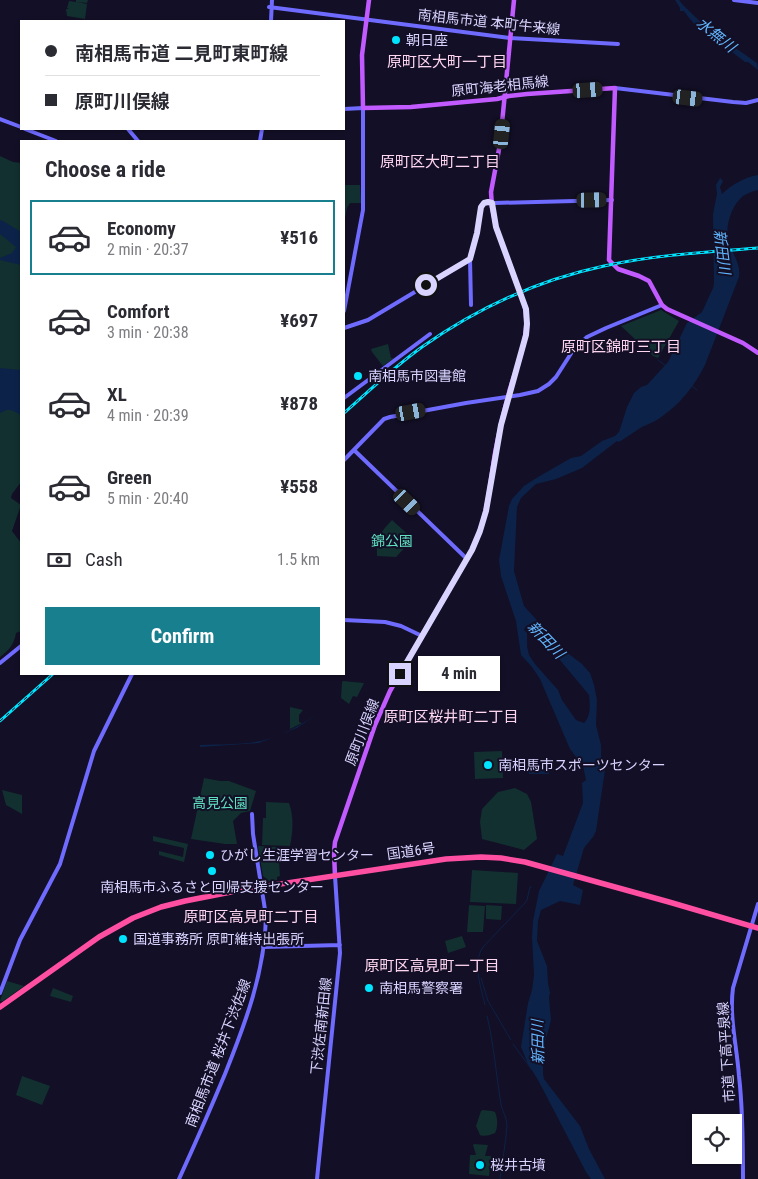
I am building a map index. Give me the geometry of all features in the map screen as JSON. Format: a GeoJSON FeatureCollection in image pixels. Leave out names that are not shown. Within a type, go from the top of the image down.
{"type":"FeatureCollection","features":[{"type":"Feature","properties":{"kind":"highway","name":"国道6号"},"geometry":{"type":"LineString","coordinates":[[0,1007],[99,937],[132,918],[160,907],[241,890],[419,862],[472,857],[506,859],[543,867],[758,928]]}},
{"type":"Feature","properties":{"kind":"main road"},"geometry":{"type":"LineString","coordinates":[[363,108],[362,55],[369,0]]}},
{"type":"Feature","properties":{"kind":"main road","name":"原町川俣線"},"geometry":{"type":"LineString","coordinates":[[335,876],[335,842],[375,725],[390,691],[467,559],[480,531],[486,511],[496,448],[510,389],[526,335],[527,314],[496,227],[491,192],[500,144],[514,0]]}},
{"type":"Feature","properties":{"kind":"main road"},"geometry":{"type":"LineString","coordinates":[[615,88],[609,260],[618,269],[648,281],[662,305],[667,309],[743,343],[758,353]]}},
{"type":"Feature","properties":{"kind":"main road","name":"原町海老相馬線"},"geometry":{"type":"LineString","coordinates":[[363,108],[411,106],[496,99],[527,94],[615,88]]}},
{"type":"Feature","properties":{"kind":"street"},"geometry":{"type":"LineString","coordinates":[[271,20],[270,7],[272,0]]}},
{"type":"Feature","properties":{"kind":"street"},"geometry":{"type":"LineString","coordinates":[[734,0],[758,3]]}},
{"type":"Feature","properties":{"kind":"street","name":"南相馬市道 本町牛来線"},"geometry":{"type":"LineString","coordinates":[[270,7],[510,38],[618,44]]}},
{"type":"Feature","properties":{"kind":"street"},"geometry":{"type":"LineString","coordinates":[[615,88],[733,102],[746,103],[758,100]]}},
{"type":"Feature","properties":{"kind":"street"},"geometry":{"type":"LineString","coordinates":[[345,109],[363,108],[363,210],[345,306]]}},
{"type":"Feature","properties":{"kind":"street"},"geometry":{"type":"LineString","coordinates":[[0,119],[20,127]]}},
{"type":"Feature","properties":{"kind":"street"},"geometry":{"type":"LineString","coordinates":[[28,130],[53,140]]}},
{"type":"Feature","properties":{"kind":"street"},"geometry":{"type":"LineString","coordinates":[[129,130],[137,140]]}},
{"type":"Feature","properties":{"kind":"street"},"geometry":{"type":"LineString","coordinates":[[471,305],[470,259],[481,207],[484,203],[488,202],[492,205],[612,200]]}},
{"type":"Feature","properties":{"kind":"street"},"geometry":{"type":"LineString","coordinates":[[345,328],[368,320],[470,259]]}},
{"type":"Feature","properties":{"kind":"street"},"geometry":{"type":"LineString","coordinates":[[345,459],[384,419],[390,416],[508,397],[543,388],[558,374],[572,352],[587,337],[662,305]]}},
{"type":"Feature","properties":{"kind":"street"},"geometry":{"type":"LineString","coordinates":[[345,397],[430,334]]}},
{"type":"Feature","properties":{"kind":"street"},"geometry":{"type":"LineString","coordinates":[[354,450],[467,559]]}},
{"type":"Feature","properties":{"kind":"street"},"geometry":{"type":"LineString","coordinates":[[345,620],[385,622],[401,626],[422,636]]}},
{"type":"Feature","properties":{"kind":"street"},"geometry":{"type":"LineString","coordinates":[[0,663],[20,647]]}},
{"type":"Feature","properties":{"kind":"street"},"geometry":{"type":"LineString","coordinates":[[0,990],[20,940],[60,864],[94,751],[132,675]]}},
{"type":"Feature","properties":{"kind":"street","name":"南相馬市道 桜井下渋佐線"},"geometry":{"type":"LineString","coordinates":[[179,1179],[217,1095],[242,1031],[259,977],[266,916],[252,828],[252,814]]}},
{"type":"Feature","properties":{"kind":"street","name":"下渋佐南新田線"},"geometry":{"type":"LineString","coordinates":[[317,1179],[340,945],[335,876]]}},
{"type":"Feature","properties":{"kind":"street","name":"市道 下高平泉線"},"geometry":{"type":"LineString","coordinates":[[743,1179],[740,1077],[732,1018],[732,1000],[733,988],[758,904]]}},
{"type":"Feature","properties":{"kind":"street"},"geometry":{"type":"LineString","coordinates":[[263,947],[340,945]]}},
{"type":"Feature","properties":{"kind":"green space"},"geometry":{"type":"Polygon","coordinates":[[[76,0],[88,0],[87,3],[77,2],[87,4],[85,19],[67,16],[66,9],[69,9],[67,8],[69,1],[76,2],[76,0]]]}},
{"type":"Feature","properties":{"kind":"green space"},"geometry":{"type":"Polygon","coordinates":[[[0,156],[20,163],[20,483],[11,498],[20,504],[12,531],[20,542],[20,631],[16,633],[11,647],[0,657],[0,156]]]}},
{"type":"Feature","properties":{"kind":"green space"},"geometry":{"type":"Polygon","coordinates":[[[345,185],[360,185],[361,203],[350,203],[345,218],[345,185]]]}},
{"type":"Feature","properties":{"kind":"green space"},"geometry":{"type":"Polygon","coordinates":[[[661,310],[679,321],[658,358],[653,356],[621,326],[661,310]]]}},
{"type":"Feature","properties":{"kind":"green space"},"geometry":{"type":"Polygon","coordinates":[[[388,344],[391,358],[394,358],[383,366],[371,349],[388,344]]]}},
{"type":"Feature","properties":{"kind":"green space","name":"錦公園"},"geometry":{"type":"Polygon","coordinates":[[[392,520],[413,539],[396,557],[377,556],[377,544],[380,536],[384,528],[392,520]]]}},
{"type":"Feature","properties":{"kind":"green space"},"geometry":{"type":"Polygon","coordinates":[[[343,681],[364,683],[357,697],[353,696],[349,704],[341,698],[343,681]]]}},
{"type":"Feature","properties":{"kind":"green space"},"geometry":{"type":"Polygon","coordinates":[[[290,707],[303,710],[299,715],[299,722],[302,723],[290,729],[290,707]]]}},
{"type":"Feature","properties":{"kind":"green space","name":"南相馬市スポーツセンター"},"geometry":{"type":"Polygon","coordinates":[[[502,751],[503,778],[475,779],[474,752],[502,751]]]}},
{"type":"Feature","properties":{"kind":"green space","name":"高見公園"},"geometry":{"type":"Polygon","coordinates":[[[204,778],[229,781],[256,791],[250,811],[241,813],[233,821],[237,844],[191,839],[204,778]]]}},
{"type":"Feature","properties":{"kind":"green space"},"geometry":{"type":"Polygon","coordinates":[[[515,788],[527,794],[531,802],[537,839],[524,850],[482,839],[480,822],[482,809],[498,792],[515,788]]]}},
{"type":"Feature","properties":{"kind":"green space"},"geometry":{"type":"Polygon","coordinates":[[[2,790],[22,795],[22,814],[6,805],[2,790]]]}},
{"type":"Feature","properties":{"kind":"green space"},"geometry":{"type":"Polygon","coordinates":[[[266,802],[289,803],[292,814],[290,846],[262,845],[263,818],[266,818],[266,802]]]}},
{"type":"Feature","properties":{"kind":"green space"},"geometry":{"type":"Polygon","coordinates":[[[153,836],[188,844],[184,862],[159,855],[159,851],[183,857],[184,848],[153,841],[153,836]]]}},
{"type":"Feature","properties":{"kind":"green space"},"geometry":{"type":"Polygon","coordinates":[[[258,846],[278,847],[280,876],[277,877],[277,880],[269,881],[263,876],[258,846]]]}},
{"type":"Feature","properties":{"kind":"green space"},"geometry":{"type":"Polygon","coordinates":[[[472,870],[518,873],[516,904],[470,902],[472,870]]]}},
{"type":"Feature","properties":{"kind":"green space"},"geometry":{"type":"Polygon","coordinates":[[[469,905],[485,906],[483,932],[467,932],[469,905]]]}},
{"type":"Feature","properties":{"kind":"green space"},"geometry":{"type":"Polygon","coordinates":[[[486,905],[502,906],[501,920],[486,919],[486,905]]]}},
{"type":"Feature","properties":{"kind":"green space"},"geometry":{"type":"Polygon","coordinates":[[[462,936],[466,947],[448,953],[445,941],[462,936]]]}},
{"type":"Feature","properties":{"kind":"green space"},"geometry":{"type":"Polygon","coordinates":[[[7,981],[24,986],[3,1001],[0,1001],[7,981]]]}},
{"type":"Feature","properties":{"kind":"green space"},"geometry":{"type":"Polygon","coordinates":[[[53,988],[73,996],[71,1002],[50,996],[53,988]]]}},
{"type":"Feature","properties":{"kind":"green space"},"geometry":{"type":"Polygon","coordinates":[[[22,1076],[50,1086],[42,1105],[16,1095],[22,1076]]]}},
{"type":"Feature","properties":{"kind":"green space"},"geometry":{"type":"Polygon","coordinates":[[[483,1110],[495,1112],[497,1117],[495,1133],[486,1136],[480,1135],[476,1126],[483,1110]]]}},
{"type":"Feature","properties":{"kind":"green space","name":"桜井古墳"},"geometry":{"type":"Polygon","coordinates":[[[474,1144],[488,1145],[485,1156],[491,1156],[489,1176],[469,1174],[470,1155],[476,1155],[474,1144]]]}},
{"type":"Feature","properties":{"kind":"water","name":"水無川"},"geometry":{"type":"Polygon","coordinates":[[[675,0],[679,0],[707,28],[757,63],[758,70],[701,30],[684,11],[680,11],[675,0]]]}},
{"type":"Feature","properties":{"kind":"water","name":"新田川"},"geometry":{"type":"Polygon","coordinates":[[[758,175],[758,190],[743,196],[732,211],[727,231],[729,243],[738,264],[739,277],[705,365],[691,388],[674,407],[660,418],[619,442],[617,441],[582,468],[556,479],[536,484],[521,498],[517,507],[514,571],[524,606],[565,651],[590,673],[597,700],[596,725],[601,745],[601,767],[605,770],[596,831],[584,848],[573,885],[583,890],[580,905],[560,901],[541,910],[538,921],[537,941],[547,966],[550,993],[551,1020],[542,1054],[544,1079],[580,1126],[589,1149],[605,1179],[591,1179],[528,1064],[521,1047],[534,975],[532,937],[539,891],[557,854],[563,856],[583,803],[582,783],[586,780],[583,766],[570,749],[540,679],[521,655],[516,621],[501,576],[499,560],[512,499],[524,486],[538,477],[571,458],[581,456],[602,441],[615,436],[619,432],[627,407],[634,393],[647,385],[668,362],[687,323],[702,312],[714,284],[713,214],[717,194],[716,185],[720,178],[723,181],[720,187],[722,194],[738,182],[758,175]],[[530,624],[525,627],[529,655],[558,690],[562,700],[576,720],[584,723],[589,714],[589,695],[530,624]]]}},
{"type":"Feature","properties":{"kind":"water"},"geometry":{"type":"Polygon","coordinates":[[[0,220],[20,231],[20,265],[0,260],[0,258],[12,253],[16,247],[0,234],[0,220]]]}},
{"type":"Feature","properties":{"kind":"water"},"geometry":{"type":"Polygon","coordinates":[[[0,368],[20,370],[20,414],[11,410],[0,413],[0,368]]]}},
{"type":"Feature","properties":{"kind":"water"},"geometry":{"type":"Polygon","coordinates":[[[327,708],[297,728],[278,735],[299,726],[327,708]]]}},
{"type":"Feature","properties":{"kind":"water"},"geometry":{"type":"Polygon","coordinates":[[[277,736],[259,743],[200,747],[200,745],[248,743],[277,736]]]}},
{"type":"Feature","properties":{"kind":"water"},"geometry":{"type":"Polygon","coordinates":[[[529,765],[549,765],[549,774],[529,774],[529,765]]]}},
{"type":"Feature","properties":{"kind":"waterway"},"geometry":{"type":"LineString","coordinates":[[658,360],[666,366]]}},
{"type":"Feature","properties":{"kind":"waterway"},"geometry":{"type":"LineString","coordinates":[[692,386],[697,390]]}},
{"type":"Feature","properties":{"kind":"waterway"},"geometry":{"type":"LineString","coordinates":[[485,1005],[478,975],[480,953],[483,947],[525,903],[531,887]]}},
{"type":"Feature","properties":{"kind":"waterway"},"geometry":{"type":"LineString","coordinates":[[481,978],[488,1001],[511,1040]]}},
{"type":"Feature","properties":{"kind":"waterway"},"geometry":{"type":"LineString","coordinates":[[487,1016],[501,1104],[507,1123],[500,1179]]}},
{"type":"Feature","properties":{"kind":"waterway","name":"新田川"},"geometry":{"type":"LineString","coordinates":[[513,1044],[532,1070]]}},
{"type":"Feature","properties":{"kind":"railway"},"geometry":{"type":"LineString","coordinates":[[345,412],[422,347],[464,320],[508,297],[555,279],[623,262],[681,254],[758,248]]}},
{"type":"Feature","properties":{"kind":"railway"},"geometry":{"type":"LineString","coordinates":[[0,721],[52,675]]}},
{"type":"Feature","properties":{"kind":"place","name":"朝日座"},"geometry":{"type":"Point","coordinates":[396,40]}},
{"type":"Feature","properties":{"kind":"place","name":"南相馬市図書館"},"geometry":{"type":"Point","coordinates":[358,376]}},
{"type":"Feature","properties":{"kind":"place","name":"南相馬市スポーツセンター"},"geometry":{"type":"Point","coordinates":[488,765]}},
{"type":"Feature","properties":{"kind":"place","name":"ひがし生涯学習センター"},"geometry":{"type":"Point","coordinates":[210,855]}},
{"type":"Feature","properties":{"kind":"place","name":"南相馬市ふるさと回帰支援センター"},"geometry":{"type":"Point","coordinates":[212,871]}},
{"type":"Feature","properties":{"kind":"place","name":"国道事務所 原町維持出張所"},"geometry":{"type":"Point","coordinates":[123,939]}},
{"type":"Feature","properties":{"kind":"place","name":"南相馬警察署"},"geometry":{"type":"Point","coordinates":[369,988]}},
{"type":"Feature","properties":{"kind":"place","name":"桜井古墳"},"geometry":{"type":"Point","coordinates":[480,1165]}},
{"type":"Feature","properties":{"kind":"district","name":"原町区大町一丁目"},"geometry":{"type":"Point","coordinates":[447,62]}},
{"type":"Feature","properties":{"kind":"district","name":"原町区大町二丁目"},"geometry":{"type":"Point","coordinates":[440,162]}},
{"type":"Feature","properties":{"kind":"district","name":"原町区錦町三丁目"},"geometry":{"type":"Point","coordinates":[621,347]}},
{"type":"Feature","properties":{"kind":"district","name":"原町区桜井町二丁目"},"geometry":{"type":"Point","coordinates":[451,717]}},
{"type":"Feature","properties":{"kind":"district","name":"原町区高見町二丁目"},"geometry":{"type":"Point","coordinates":[251,917]}},
{"type":"Feature","properties":{"kind":"district","name":"原町区高見町一丁目"},"geometry":{"type":"Point","coordinates":[432,966]}},
{"type":"Feature","properties":{"kind":"route"},"geometry":{"type":"LineString","coordinates":[[400,674],[472,550],[480,531],[486,511],[501,425],[526,335],[526,309],[496,227],[492,203],[484,203],[481,207],[470,259],[426,285]]}}]}
